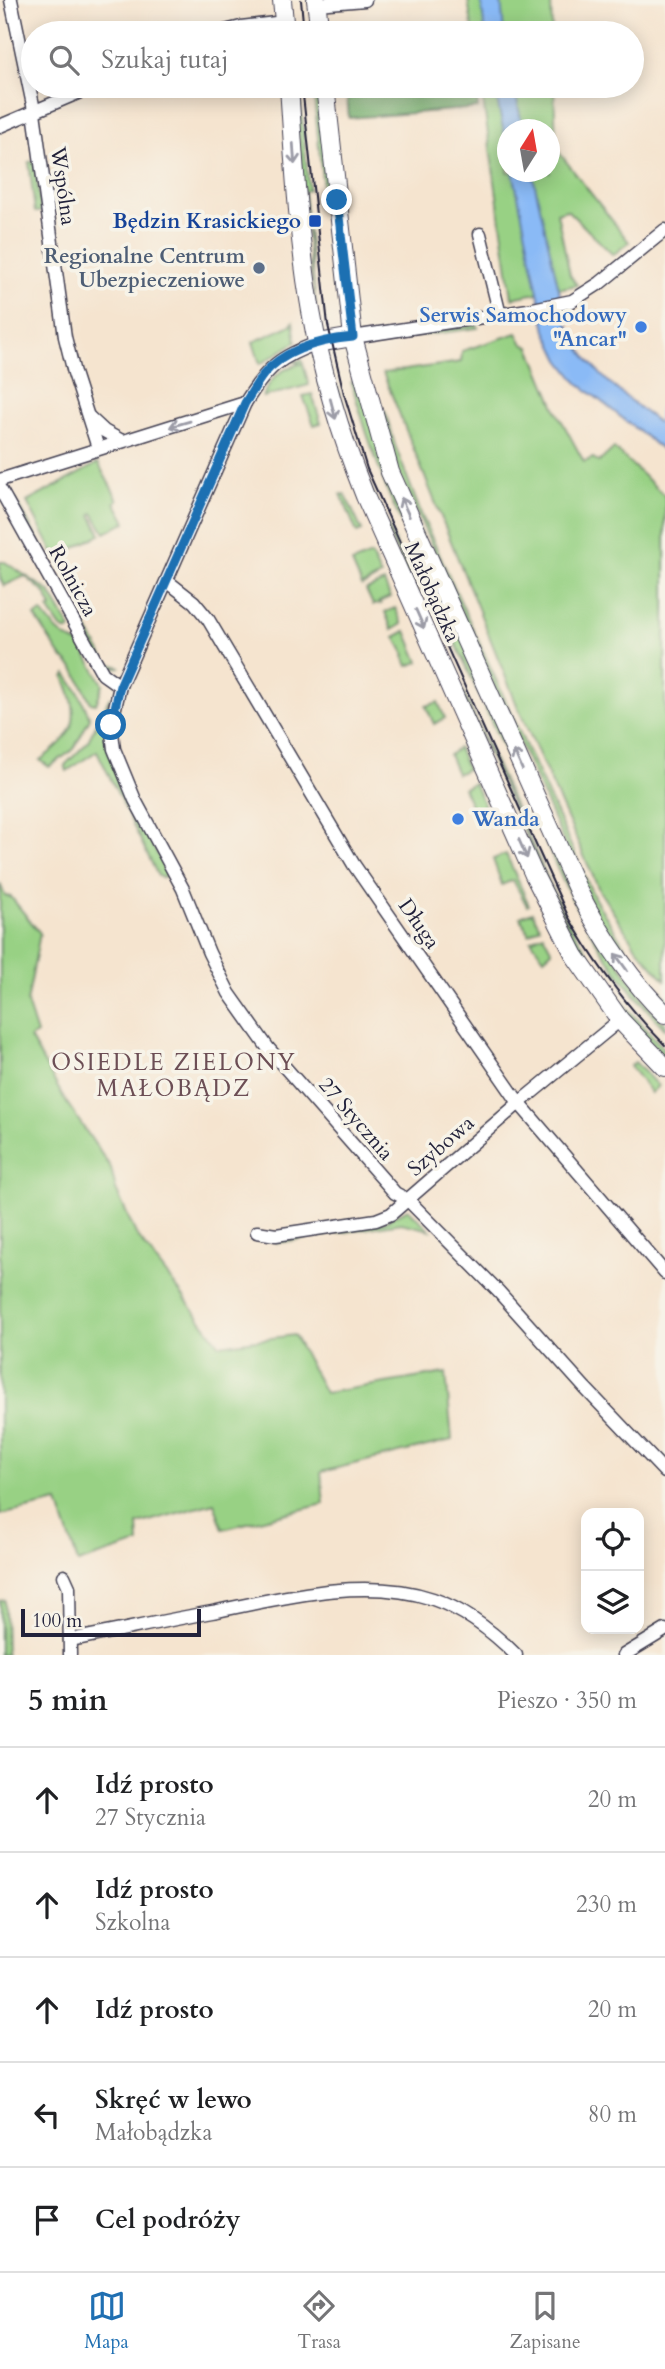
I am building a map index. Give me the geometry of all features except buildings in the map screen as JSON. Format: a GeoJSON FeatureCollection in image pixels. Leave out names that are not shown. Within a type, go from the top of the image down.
{"type":"FeatureCollection","features":[{"type":"Feature","properties":{"kind":"street","name":"Wspólna"},"geometry":{"type":"LineString","coordinates":[[11,0],[21,50]]}},
{"type":"Feature","properties":{"kind":"street"},"geometry":{"type":"LineString","coordinates":[[282,0],[284,21]]}},
{"type":"Feature","properties":{"kind":"street"},"geometry":{"type":"LineString","coordinates":[[319,21],[317,2],[365,0]]}},
{"type":"Feature","properties":{"kind":"street","name":"Wspólna"},"geometry":{"type":"LineString","coordinates":[[30,98],[65,337],[98,448]]}},
{"type":"Feature","properties":{"kind":"street"},"geometry":{"type":"LineString","coordinates":[[0,126],[64,98]]}},
{"type":"Feature","properties":{"kind":"street","name":"Małobądzka"},"geometry":{"type":"LineString","coordinates":[[290,98],[298,202],[311,311],[336,419],[365,496],[534,875],[575,957],[620,1020],[665,1068]]}},
{"type":"Feature","properties":{"kind":"street","name":"Małobądzka"},"geometry":{"type":"LineString","coordinates":[[326,98],[353,337],[390,472],[562,858],[596,926],[638,984],[665,1014]]}},
{"type":"Feature","properties":{"kind":"street"},"geometry":{"type":"LineString","coordinates":[[318,343],[563,304],[580,297],[600,283],[665,230]]}},
{"type":"Feature","properties":{"kind":"street"},"geometry":{"type":"LineString","coordinates":[[480,234],[500,315]]}},
{"type":"Feature","properties":{"kind":"street","name":"27 Stycznia"},"geometry":{"type":"LineString","coordinates":[[318,343],[285,356],[272,366],[262,376],[245,403],[120,686],[111,725],[114,749],[135,800],[183,889],[229,993],[268,1048],[395,1192],[408,1200],[498,1291],[665,1472]]}},
{"type":"Feature","properties":{"kind":"street"},"geometry":{"type":"LineString","coordinates":[[0,480],[245,403]]}},
{"type":"Feature","properties":{"kind":"street"},"geometry":{"type":"LineString","coordinates":[[226,411],[234,417],[235,423]]}},
{"type":"Feature","properties":{"kind":"street"},"geometry":{"type":"LineString","coordinates":[[89,417],[104,431],[122,441]]}},
{"type":"Feature","properties":{"kind":"street","name":"Rolnicza"},"geometry":{"type":"LineString","coordinates":[[0,489],[103,674],[120,686]]}},
{"type":"Feature","properties":{"kind":"street","name":"Długa"},"geometry":{"type":"LineString","coordinates":[[167,581],[194,602],[208,619],[354,865],[519,1103],[665,1273]]}},
{"type":"Feature","properties":{"kind":"street","name":"Szybowa"},"geometry":{"type":"LineString","coordinates":[[257,1232],[276,1235],[376,1220],[391,1214],[620,1020]]}},
{"type":"Feature","properties":{"kind":"street"},"geometry":{"type":"LineString","coordinates":[[64,1576],[69,1587],[70,1655]]}},
{"type":"Feature","properties":{"kind":"street"},"geometry":{"type":"LineString","coordinates":[[70,1640],[245,1605],[338,1590],[373,1589],[409,1593],[433,1599],[457,1610],[485,1627],[516,1655]]}},
{"type":"Feature","properties":{"kind":"street"},"geometry":{"type":"LineString","coordinates":[[624,1655],[665,1630]]}},
{"type":"Feature","properties":{"kind":"green space"},"geometry":{"type":"Polygon","coordinates":[[[468,0],[551,0],[552,21],[471,21],[468,0]]]}},
{"type":"Feature","properties":{"kind":"green space"},"geometry":{"type":"Polygon","coordinates":[[[295,98],[300,98],[309,190],[304,191],[316,306],[310,264],[295,98]]]}},
{"type":"Feature","properties":{"kind":"green space"},"geometry":{"type":"Polygon","coordinates":[[[314,98],[320,98],[342,301],[339,302],[328,189],[323,189],[314,98]]]}},
{"type":"Feature","properties":{"kind":"green space"},"geometry":{"type":"Polygon","coordinates":[[[347,98],[477,98],[478,108],[349,118],[347,98]]]}},
{"type":"Feature","properties":{"kind":"green space"},"geometry":{"type":"Polygon","coordinates":[[[483,98],[554,98],[555,119],[497,119],[497,182],[560,182],[560,154],[629,242],[613,255],[567,210],[557,213],[570,275],[577,285],[512,298],[483,98]]]}},
{"type":"Feature","properties":{"kind":"green space"},"geometry":{"type":"Polygon","coordinates":[[[34,161],[41,212],[35,212],[29,162],[34,161]]]}},
{"type":"Feature","properties":{"kind":"green space"},"geometry":{"type":"Polygon","coordinates":[[[293,322],[296,342],[260,364],[253,342],[293,322]]]}},
{"type":"Feature","properties":{"kind":"green space"},"geometry":{"type":"Polygon","coordinates":[[[477,325],[478,328],[410,337],[411,333],[477,325]]]}},
{"type":"Feature","properties":{"kind":"green space"},"geometry":{"type":"Polygon","coordinates":[[[517,333],[523,344],[530,347],[557,412],[584,462],[593,458],[599,462],[614,448],[665,496],[665,980],[636,947],[600,892],[519,710],[383,373],[461,362],[462,351],[517,333]]]}},
{"type":"Feature","properties":{"kind":"green space"},"geometry":{"type":"Polygon","coordinates":[[[302,360],[309,385],[263,397],[277,375],[300,364],[294,361],[302,360]]]}},
{"type":"Feature","properties":{"kind":"green space"},"geometry":{"type":"Polygon","coordinates":[[[356,381],[572,894],[650,1008],[665,1023],[665,1029],[608,959],[563,881],[388,493],[351,382],[356,381]]]}},
{"type":"Feature","properties":{"kind":"green space"},"geometry":{"type":"Polygon","coordinates":[[[337,386],[373,494],[565,917],[612,991],[665,1050],[665,1059],[620,1008],[572,937],[375,504],[334,387],[337,386]]]}},
{"type":"Feature","properties":{"kind":"green space"},"geometry":{"type":"Polygon","coordinates":[[[312,394],[321,423],[314,425],[303,396],[312,394]]]}},
{"type":"Feature","properties":{"kind":"green space"},"geometry":{"type":"Polygon","coordinates":[[[385,411],[422,516],[595,899],[628,952],[665,996],[665,1004],[652,991],[595,912],[398,470],[380,412],[385,411]]]}},
{"type":"Feature","properties":{"kind":"green space"},"geometry":{"type":"Polygon","coordinates":[[[98,463],[118,500],[115,502],[126,522],[105,533],[93,513],[91,515],[101,534],[56,558],[27,502],[98,463]]]}},
{"type":"Feature","properties":{"kind":"green space"},"geometry":{"type":"Polygon","coordinates":[[[341,494],[345,494],[362,531],[357,533],[341,494]]]}},
{"type":"Feature","properties":{"kind":"green space"},"geometry":{"type":"Polygon","coordinates":[[[13,500],[16,500],[66,590],[62,589],[13,500]]]}},
{"type":"Feature","properties":{"kind":"green space"},"geometry":{"type":"Polygon","coordinates":[[[371,555],[381,576],[362,586],[352,563],[371,555]]]}},
{"type":"Feature","properties":{"kind":"green space"},"geometry":{"type":"Polygon","coordinates":[[[0,562],[5,562],[50,592],[71,629],[68,631],[61,628],[48,609],[52,607],[45,593],[25,576],[4,586],[0,578],[0,562]]]}},
{"type":"Feature","properties":{"kind":"green space"},"geometry":{"type":"Polygon","coordinates":[[[384,582],[390,597],[379,602],[381,604],[373,605],[366,590],[384,582]]]}},
{"type":"Feature","properties":{"kind":"green space"},"geometry":{"type":"Polygon","coordinates":[[[70,598],[107,663],[121,667],[112,668],[103,663],[68,599],[70,598]]]}},
{"type":"Feature","properties":{"kind":"green space"},"geometry":{"type":"Polygon","coordinates":[[[395,608],[402,624],[392,630],[385,612],[395,608]]]}},
{"type":"Feature","properties":{"kind":"green space"},"geometry":{"type":"Polygon","coordinates":[[[42,612],[58,631],[80,644],[103,684],[96,704],[91,703],[75,670],[60,655],[35,616],[42,612]]]}},
{"type":"Feature","properties":{"kind":"green space"},"geometry":{"type":"Polygon","coordinates":[[[406,631],[419,662],[408,666],[395,637],[406,631]]]}},
{"type":"Feature","properties":{"kind":"green space"},"geometry":{"type":"Polygon","coordinates":[[[66,674],[78,691],[90,718],[74,749],[49,767],[40,760],[68,733],[74,714],[70,691],[64,677],[66,674]]]}},
{"type":"Feature","properties":{"kind":"green space"},"geometry":{"type":"Polygon","coordinates":[[[110,697],[105,733],[107,745],[125,794],[167,872],[167,876],[162,878],[158,876],[97,751],[67,771],[65,765],[87,743],[110,697]]]}},
{"type":"Feature","properties":{"kind":"green space"},"geometry":{"type":"Polygon","coordinates":[[[438,702],[445,718],[434,724],[426,706],[438,702]]]}},
{"type":"Feature","properties":{"kind":"green space"},"geometry":{"type":"Polygon","coordinates":[[[458,748],[467,769],[457,774],[449,755],[458,748]]]}},
{"type":"Feature","properties":{"kind":"green space"},"geometry":{"type":"Polygon","coordinates":[[[474,783],[488,813],[477,818],[463,788],[474,783]]]}},
{"type":"Feature","properties":{"kind":"green space"},"geometry":{"type":"Polygon","coordinates":[[[506,854],[529,905],[527,906],[513,880],[502,885],[493,859],[506,854]]]}},
{"type":"Feature","properties":{"kind":"green space"},"geometry":{"type":"Polygon","coordinates":[[[0,883],[5,896],[11,897],[40,933],[27,1003],[37,1034],[30,1038],[65,1100],[111,1168],[116,1190],[136,1234],[220,1345],[294,1335],[325,1393],[446,1373],[452,1440],[321,1472],[324,1504],[223,1529],[214,1503],[138,1524],[139,1543],[78,1563],[58,1502],[0,1515],[0,883]]]}},
{"type":"Feature","properties":{"kind":"green space"},"geometry":{"type":"Polygon","coordinates":[[[532,912],[540,927],[529,934],[520,917],[532,912]]]}},
{"type":"Feature","properties":{"kind":"green space"},"geometry":{"type":"Polygon","coordinates":[[[543,934],[552,951],[544,958],[531,940],[543,934]]]}},
{"type":"Feature","properties":{"kind":"green space"},"geometry":{"type":"Polygon","coordinates":[[[635,1062],[658,1086],[651,1093],[630,1066],[635,1062]]]}},
{"type":"Feature","properties":{"kind":"green space"},"geometry":{"type":"Polygon","coordinates":[[[408,1209],[430,1230],[401,1223],[277,1243],[276,1238],[384,1222],[408,1209]]]}},
{"type":"Feature","properties":{"kind":"green space"},"geometry":{"type":"Polygon","coordinates":[[[5,1600],[6,1655],[0,1655],[0,1601],[5,1600]]]}},
{"type":"Feature","properties":{"kind":"water"},"geometry":{"type":"Polygon","coordinates":[[[481,0],[501,0],[503,21],[484,21],[481,0]]]}},
{"type":"Feature","properties":{"kind":"water"},"geometry":{"type":"Polygon","coordinates":[[[497,98],[517,98],[521,119],[501,119],[497,98]]]}},
{"type":"Feature","properties":{"kind":"water"},"geometry":{"type":"Polygon","coordinates":[[[515,182],[534,182],[566,320],[574,338],[607,381],[665,428],[665,452],[578,383],[560,360],[546,331],[515,182]]]}},
{"type":"Feature","properties":{"kind":"waterway"},"geometry":{"type":"LineString","coordinates":[[660,426],[661,407]]}},
{"type":"Feature","properties":{"kind":"tram line"},"geometry":{"type":"LineString","coordinates":[[301,0],[303,21]]}},
{"type":"Feature","properties":{"kind":"tram line"},"geometry":{"type":"LineString","coordinates":[[303,98],[328,325],[344,394],[367,469],[568,916],[612,984],[665,1045]]}},
{"type":"Feature","properties":{"kind":"place","name":"Będzin Krasickiego"},"geometry":{"type":"Point","coordinates":[315,221]}},
{"type":"Feature","properties":{"kind":"place","name":"Regionalne Centrum Ubezpieczeniowe"},"geometry":{"type":"Point","coordinates":[259,268]}},
{"type":"Feature","properties":{"kind":"place","name":"Serwis Samochodowy \"Ancar\""},"geometry":{"type":"Point","coordinates":[641,327]}},
{"type":"Feature","properties":{"kind":"place","name":"Wanda"},"geometry":{"type":"Point","coordinates":[458,819]}},
{"type":"Feature","properties":{"kind":"district","name":"OSIEDLE ZIELONY MAŁOBĄDZ"},"geometry":{"type":"Point","coordinates":[174,1075]}},
{"type":"Feature","properties":{"kind":"route"},"geometry":{"type":"LineString","coordinates":[[111,725],[120,686],[245,403],[262,376],[285,356],[307,346],[353,337],[337,200]]}}]}
